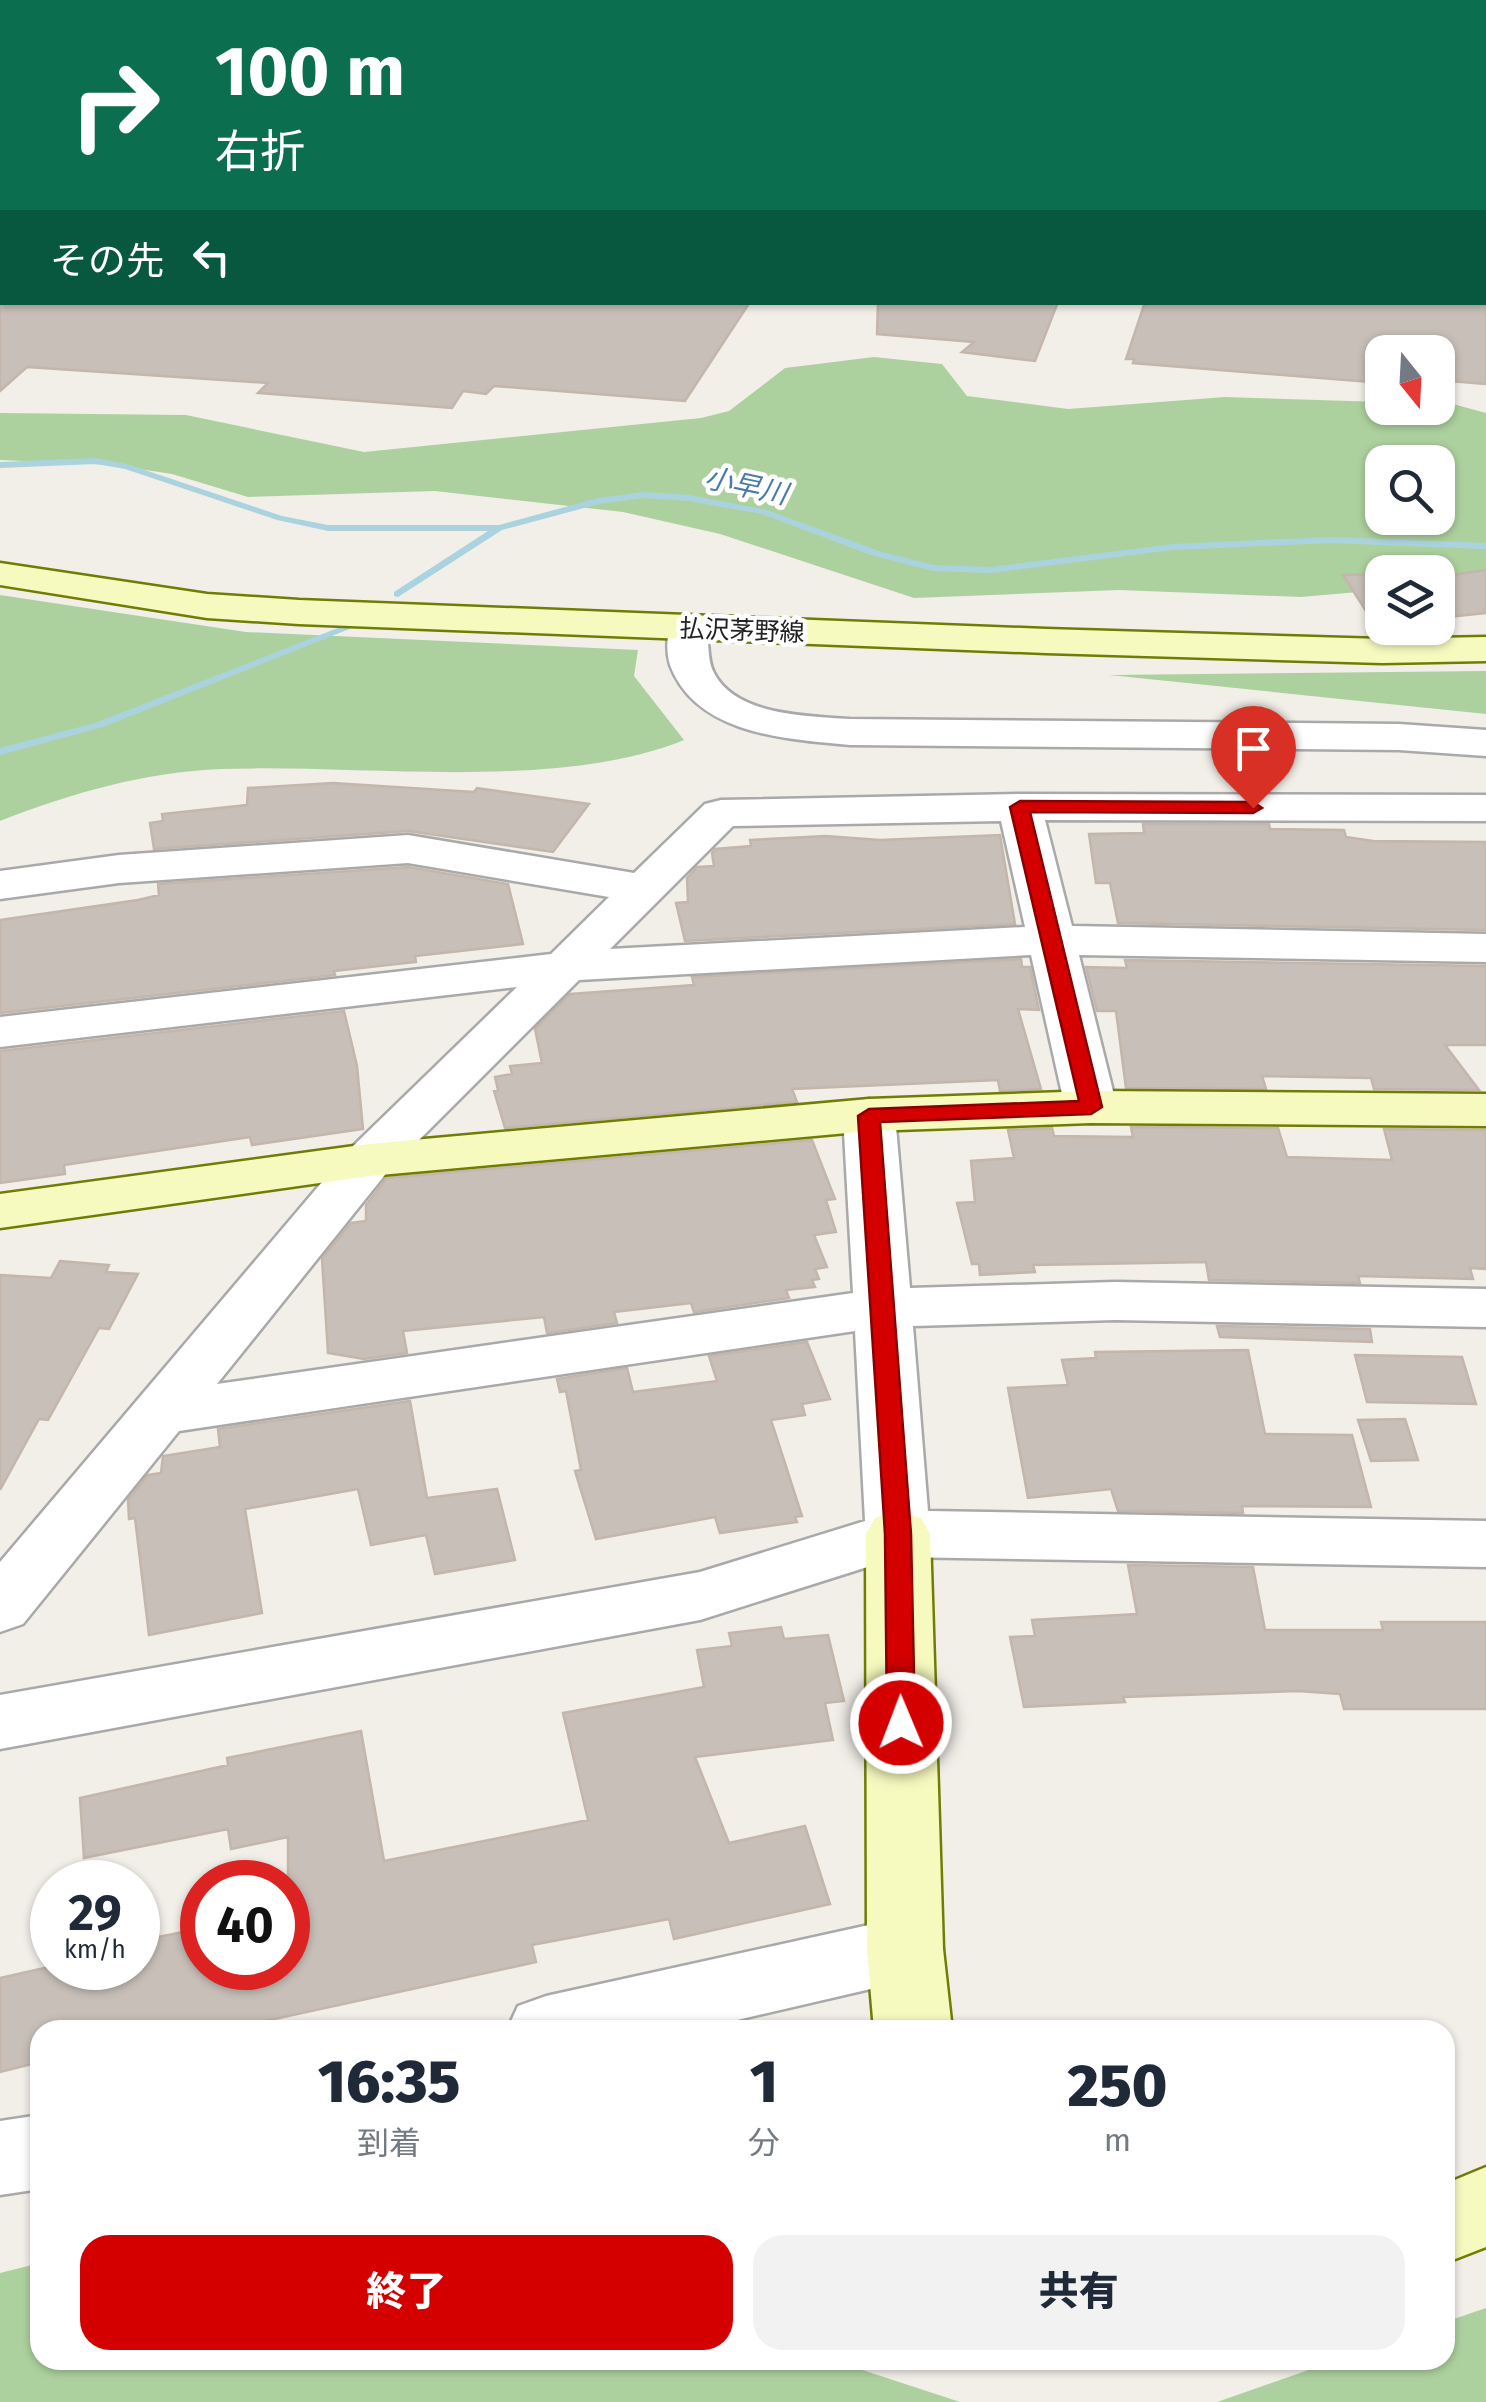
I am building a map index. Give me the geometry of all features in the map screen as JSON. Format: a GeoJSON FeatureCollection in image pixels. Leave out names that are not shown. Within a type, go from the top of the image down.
{"type":"FeatureCollection","features":[{"type":"Feature","properties":{"kind":"main road","name":"払沢茅野線"},"geometry":{"type":"LineString","coordinates":[[0,574],[207,606],[688,629],[1362,650],[1486,649]]}},
{"type":"Feature","properties":{"kind":"main road"},"geometry":{"type":"LineString","coordinates":[[0,1212],[368,1160],[869,1116],[1091,1107],[1486,1110]]}},
{"type":"Feature","properties":{"kind":"main road"},"geometry":{"type":"LineString","coordinates":[[898,1534],[904,1949],[912,2020]]}},
{"type":"Feature","properties":{"kind":"main road"},"geometry":{"type":"LineString","coordinates":[[1455,2220],[1486,2206]]}},
{"type":"Feature","properties":{"kind":"street"},"geometry":{"type":"LineString","coordinates":[[688,629],[684,651],[688,670],[702,691],[736,711],[786,726],[850,732],[1400,737],[1486,743]]}},
{"type":"Feature","properties":{"kind":"street"},"geometry":{"type":"LineString","coordinates":[[0,1607],[368,1160],[570,966],[640,888],[721,813],[1020,807],[1486,808]]}},
{"type":"Feature","properties":{"kind":"street"},"geometry":{"type":"LineString","coordinates":[[1020,807],[1091,1107]]}},
{"type":"Feature","properties":{"kind":"street"},"geometry":{"type":"LineString","coordinates":[[0,884],[119,869],[408,850],[640,888]]}},
{"type":"Feature","properties":{"kind":"street"},"geometry":{"type":"LineString","coordinates":[[0,1032],[570,966],[1051,940],[1486,948]]}},
{"type":"Feature","properties":{"kind":"street"},"geometry":{"type":"LineString","coordinates":[[869,1116],[898,1534]]}},
{"type":"Feature","properties":{"kind":"street"},"geometry":{"type":"LineString","coordinates":[[161,1413],[882,1308],[1115,1301],[1486,1308]]}},
{"type":"Feature","properties":{"kind":"street"},"geometry":{"type":"LineString","coordinates":[[0,1722],[700,1596],[898,1534],[1486,1544]]}},
{"type":"Feature","properties":{"kind":"street"},"geometry":{"type":"LineString","coordinates":[[590,2020],[904,1949]]}},
{"type":"Feature","properties":{"kind":"street"},"geometry":{"type":"LineString","coordinates":[[0,2158],[30,2154]]}},
{"type":"Feature","properties":{"kind":"green space"},"geometry":{"type":"Polygon","coordinates":[[[874,357],[942,364],[967,396],[1068,409],[1225,397],[1365,401],[1365,425],[1455,425],[1455,405],[1486,413],[1486,581],[1455,584],[1455,555],[1365,555],[1365,591],[1301,597],[1119,590],[914,598],[720,534],[623,512],[435,491],[248,497],[172,474],[113,465],[0,460],[0,413],[186,415],[364,452],[701,418],[729,411],[785,368],[874,357]]]}},
{"type":"Feature","properties":{"kind":"green space"},"geometry":{"type":"Polygon","coordinates":[[[0,595],[246,632],[638,650],[634,676],[684,740],[633,756],[519,771],[277,768],[165,774],[54,801],[0,821],[0,595]]]}},
{"type":"Feature","properties":{"kind":"green space"},"geometry":{"type":"Polygon","coordinates":[[[1486,671],[1486,714],[1109,675],[1486,671]]]}},
{"type":"Feature","properties":{"kind":"green space"},"geometry":{"type":"Polygon","coordinates":[[[30,2266],[30,2370],[862,2370],[960,2402],[0,2402],[0,2273],[30,2266]]]}},
{"type":"Feature","properties":{"kind":"green space"},"geometry":{"type":"Polygon","coordinates":[[[1486,2308],[1486,2402],[1217,2402],[1308,2370],[1455,2370],[1455,2319],[1486,2308]]]}},
{"type":"Feature","properties":{"kind":"building"},"geometry":{"type":"Polygon","coordinates":[[[0,305],[748,305],[685,401],[494,386],[486,394],[463,391],[452,408],[258,393],[268,383],[27,367],[0,391],[0,305]]]}},
{"type":"Feature","properties":{"kind":"building"},"geometry":{"type":"Polygon","coordinates":[[[878,305],[1057,305],[1035,361],[962,352],[974,342],[877,334],[878,305]]]}},
{"type":"Feature","properties":{"kind":"building"},"geometry":{"type":"Polygon","coordinates":[[[1144,305],[1486,305],[1486,384],[1455,381],[1455,335],[1365,335],[1365,382],[1133,363],[1134,359],[1126,359],[1144,305]]]}},
{"type":"Feature","properties":{"kind":"building"},"geometry":{"type":"Polygon","coordinates":[[[1486,570],[1486,613],[1455,616],[1455,575],[1486,570]]]}},
{"type":"Feature","properties":{"kind":"building"},"geometry":{"type":"Polygon","coordinates":[[[1365,574],[1365,609],[1343,575],[1365,574]]]}},
{"type":"Feature","properties":{"kind":"building"},"geometry":{"type":"Polygon","coordinates":[[[333,783],[474,792],[477,788],[589,804],[553,852],[408,831],[154,849],[150,823],[163,821],[162,814],[247,805],[248,788],[333,783]]]}},
{"type":"Feature","properties":{"kind":"building"},"geometry":{"type":"Polygon","coordinates":[[[1143,824],[1269,824],[1270,829],[1344,830],[1346,837],[1373,841],[1486,842],[1486,930],[1118,923],[1110,883],[1096,883],[1089,834],[1144,833],[1143,824]]]}},
{"type":"Feature","properties":{"kind":"building"},"geometry":{"type":"Polygon","coordinates":[[[1000,835],[1015,924],[685,941],[676,903],[688,902],[687,878],[697,867],[714,866],[715,849],[751,846],[750,840],[826,836],[880,840],[1000,835]]]}},
{"type":"Feature","properties":{"kind":"building"},"geometry":{"type":"Polygon","coordinates":[[[408,867],[508,884],[523,944],[415,956],[416,962],[334,971],[335,975],[0,1013],[0,920],[138,900],[159,895],[158,884],[408,867]]]}},
{"type":"Feature","properties":{"kind":"building"},"geometry":{"type":"Polygon","coordinates":[[[1021,959],[1022,967],[1030,967],[1039,1010],[1018,1009],[1041,1089],[1000,1091],[998,1080],[792,1089],[797,1102],[505,1128],[494,1091],[498,1090],[495,1077],[512,1074],[510,1066],[542,1063],[535,1029],[570,994],[694,985],[692,977],[1021,959]]]}},
{"type":"Feature","properties":{"kind":"building"},"geometry":{"type":"Polygon","coordinates":[[[1125,960],[1486,966],[1486,1045],[1445,1045],[1479,1090],[1374,1089],[1371,1078],[1262,1076],[1266,1089],[1126,1088],[1116,1011],[1097,1011],[1086,967],[1127,968],[1125,960]]]}},
{"type":"Feature","properties":{"kind":"building"},"geometry":{"type":"Polygon","coordinates":[[[344,1011],[357,1066],[363,1129],[252,1145],[250,1137],[64,1165],[65,1174],[0,1183],[0,1051],[344,1011]]]}},
{"type":"Feature","properties":{"kind":"building"},"geometry":{"type":"Polygon","coordinates":[[[1131,1127],[1278,1128],[1287,1157],[1392,1160],[1384,1129],[1486,1130],[1486,1269],[1470,1268],[1473,1279],[1358,1276],[1360,1283],[1209,1280],[1206,1262],[1033,1265],[1035,1272],[980,1275],[979,1264],[972,1264],[957,1203],[975,1202],[971,1161],[1014,1158],[1008,1130],[1052,1128],[1054,1136],[1133,1137],[1131,1127]]]}},
{"type":"Feature","properties":{"kind":"building"},"geometry":{"type":"Polygon","coordinates":[[[812,1140],[835,1199],[826,1200],[836,1232],[814,1235],[827,1267],[815,1269],[819,1279],[812,1280],[815,1287],[786,1290],[789,1298],[694,1312],[691,1303],[614,1312],[617,1323],[547,1333],[544,1317],[403,1331],[407,1353],[364,1359],[328,1353],[322,1259],[351,1223],[366,1221],[366,1205],[387,1178],[812,1140]]]}},
{"type":"Feature","properties":{"kind":"building"},"geometry":{"type":"Polygon","coordinates":[[[60,1261],[109,1265],[106,1272],[138,1274],[109,1329],[99,1328],[48,1420],[39,1419],[0,1490],[0,1275],[51,1278],[60,1261]]]}},
{"type":"Feature","properties":{"kind":"building"},"geometry":{"type":"Polygon","coordinates":[[[1217,1326],[1370,1329],[1372,1342],[1220,1337],[1217,1326]]]}},
{"type":"Feature","properties":{"kind":"building"},"geometry":{"type":"Polygon","coordinates":[[[807,1342],[830,1399],[802,1404],[805,1415],[771,1420],[802,1516],[795,1517],[797,1522],[720,1533],[715,1517],[596,1539],[575,1471],[581,1470],[566,1391],[560,1392],[557,1379],[627,1368],[633,1392],[717,1381],[709,1356],[807,1342]]]}},
{"type":"Feature","properties":{"kind":"building"},"geometry":{"type":"Polygon","coordinates":[[[1248,1350],[1265,1434],[1352,1435],[1371,1507],[1242,1506],[1243,1513],[1118,1511],[1111,1489],[1028,1498],[1008,1388],[1068,1385],[1062,1360],[1096,1358],[1095,1352],[1248,1350]]]}},
{"type":"Feature","properties":{"kind":"building"},"geometry":{"type":"Polygon","coordinates":[[[1355,1355],[1462,1357],[1476,1404],[1367,1402],[1355,1355]]]}},
{"type":"Feature","properties":{"kind":"building"},"geometry":{"type":"Polygon","coordinates":[[[410,1401],[427,1498],[497,1489],[515,1560],[435,1574],[426,1535],[371,1545],[358,1489],[245,1509],[262,1613],[149,1635],[135,1518],[129,1519],[128,1500],[148,1475],[161,1473],[163,1456],[220,1447],[218,1429],[410,1401]]]}},
{"type":"Feature","properties":{"kind":"building"},"geometry":{"type":"Polygon","coordinates":[[[1405,1419],[1418,1460],[1371,1461],[1358,1420],[1405,1419]]]}},
{"type":"Feature","properties":{"kind":"building"},"geometry":{"type":"Polygon","coordinates":[[[1128,1565],[1253,1567],[1265,1630],[1383,1630],[1381,1622],[1486,1622],[1486,1709],[1344,1709],[1340,1694],[1298,1691],[1123,1697],[1125,1702],[1024,1707],[1010,1637],[1035,1636],[1032,1620],[1137,1614],[1128,1565]]]}},
{"type":"Feature","properties":{"kind":"building"},"geometry":{"type":"Polygon","coordinates":[[[781,1627],[784,1639],[828,1635],[844,1701],[825,1703],[833,1740],[695,1757],[729,1843],[805,1826],[830,1904],[674,1939],[669,1919],[532,1945],[536,1962],[270,2020],[30,2020],[30,2064],[0,2072],[0,1978],[30,1971],[30,1990],[160,1990],[160,1937],[180,1933],[180,1990],[310,1990],[310,1860],[288,1860],[288,1837],[231,1849],[228,1829],[84,1858],[80,1798],[228,1765],[227,1758],[361,1731],[384,1861],[588,1820],[563,1713],[704,1687],[697,1650],[732,1646],[729,1633],[781,1627]]]}},
{"type":"Feature","properties":{"kind":"waterway","name":"小早川"},"geometry":{"type":"LineString","coordinates":[[0,465],[96,461],[127,467],[280,518],[328,528],[499,528]]}},
{"type":"Feature","properties":{"kind":"waterway","name":"小早川"},"geometry":{"type":"LineString","coordinates":[[499,528],[598,501],[644,495],[689,498],[764,512],[875,553],[933,568],[991,570],[1173,547],[1331,540],[1486,546]]}},
{"type":"Feature","properties":{"kind":"waterway"},"geometry":{"type":"LineString","coordinates":[[398,594],[499,528]]}},
{"type":"Feature","properties":{"kind":"waterway"},"geometry":{"type":"LineString","coordinates":[[0,752],[99,725],[352,626]]}},
{"type":"Feature","properties":{"kind":"route"},"geometry":{"type":"LineString","coordinates":[[901,1723],[898,1534],[869,1116],[1091,1107],[1020,807],[1253,808]]}}]}
